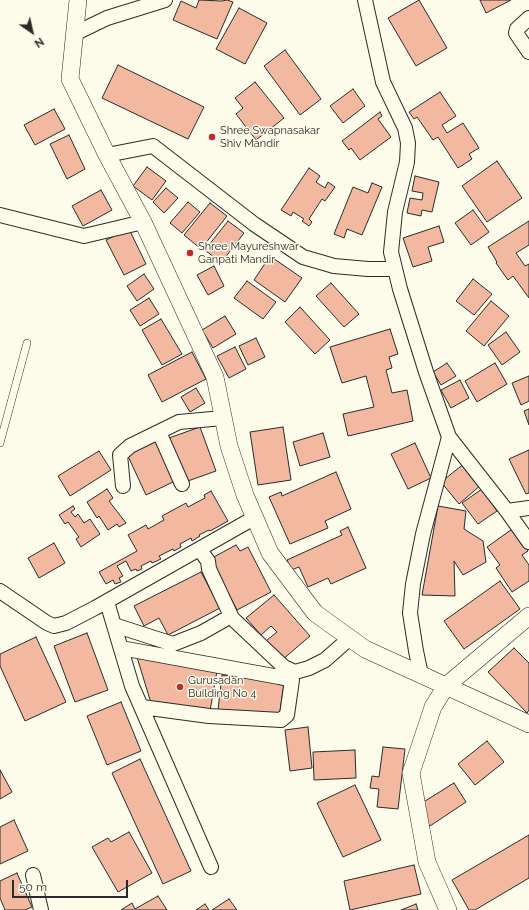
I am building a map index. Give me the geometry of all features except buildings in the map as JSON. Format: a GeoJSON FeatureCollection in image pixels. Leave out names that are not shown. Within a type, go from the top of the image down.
{"type":"FeatureCollection","features":[{"type":"Feature","properties":{"kind":"street"},"geometry":{"type":"LineString","coordinates":[[78,0],[70,79],[107,156],[143,222],[215,377],[229,446],[245,495],[270,553],[315,613],[365,649],[529,724]]}},
{"type":"Feature","properties":{"kind":"street"},"geometry":{"type":"LineString","coordinates":[[74,34],[107,18],[165,0]]}},
{"type":"Feature","properties":{"kind":"street"},"geometry":{"type":"LineString","coordinates":[[365,0],[383,82],[405,128],[408,142],[407,162],[395,212],[391,252],[400,289],[426,372],[449,437],[507,511],[529,542]]}},
{"type":"Feature","properties":{"kind":"street"},"geometry":{"type":"LineString","coordinates":[[529,18],[517,29],[516,33],[529,52]]}},
{"type":"Feature","properties":{"kind":"street"},"geometry":{"type":"LineString","coordinates":[[107,156],[153,146],[254,224],[303,257],[334,266],[368,269],[395,269]]}},
{"type":"Feature","properties":{"kind":"street"},"geometry":{"type":"LineString","coordinates":[[0,215],[84,236],[143,222]]}},
{"type":"Feature","properties":{"kind":"street"},"geometry":{"type":"LineString","coordinates":[[123,486],[120,455],[130,446],[179,422],[223,418]]}},
{"type":"Feature","properties":{"kind":"street"},"geometry":{"type":"LineString","coordinates":[[159,432],[182,484]]}},
{"type":"Feature","properties":{"kind":"street"},"geometry":{"type":"LineString","coordinates":[[421,675],[410,613],[413,584],[423,534],[449,437]]}},
{"type":"Feature","properties":{"kind":"street"},"geometry":{"type":"LineString","coordinates":[[507,511],[529,508]]}},
{"type":"Feature","properties":{"kind":"street"},"geometry":{"type":"LineString","coordinates":[[0,591],[54,626],[66,623],[107,602],[254,518]]}},
{"type":"Feature","properties":{"kind":"street"},"geometry":{"type":"LineString","coordinates":[[142,707],[209,716],[281,720],[287,715],[292,680],[282,672],[232,618],[209,569],[203,565],[197,551]]}},
{"type":"Feature","properties":{"kind":"street"},"geometry":{"type":"LineString","coordinates":[[107,602],[132,686],[211,867]]}},
{"type":"Feature","properties":{"kind":"street"},"geometry":{"type":"LineString","coordinates":[[448,910],[427,862],[411,773],[433,707],[446,686],[529,616]]}},
{"type":"Feature","properties":{"kind":"street"},"geometry":{"type":"LineString","coordinates":[[114,625],[174,644],[201,633],[224,620]]}},
{"type":"Feature","properties":{"kind":"street"},"geometry":{"type":"LineString","coordinates":[[121,648],[282,672],[295,672],[309,668],[326,660],[350,638]]}},
{"type":"Feature","properties":{"kind":"street"},"geometry":{"type":"LineString","coordinates":[[33,876],[40,910]]}},
{"type":"Feature","properties":{"kind":"lane"},"geometry":{"type":"LineString","coordinates":[[0,443],[27,343]]}},
{"type":"Feature","properties":{"kind":"place","name":"Shree Swapnasakar Shiv Mandir"},"geometry":{"type":"Point","coordinates":[212,137]}},
{"type":"Feature","properties":{"kind":"place","name":"Shree Mayureshwar Ganpati Mandir"},"geometry":{"type":"Point","coordinates":[190,253]}},
{"type":"Feature","properties":{"kind":"place","name":"Gurusadan Building No 4"},"geometry":{"type":"Point","coordinates":[180,687]}}]}
